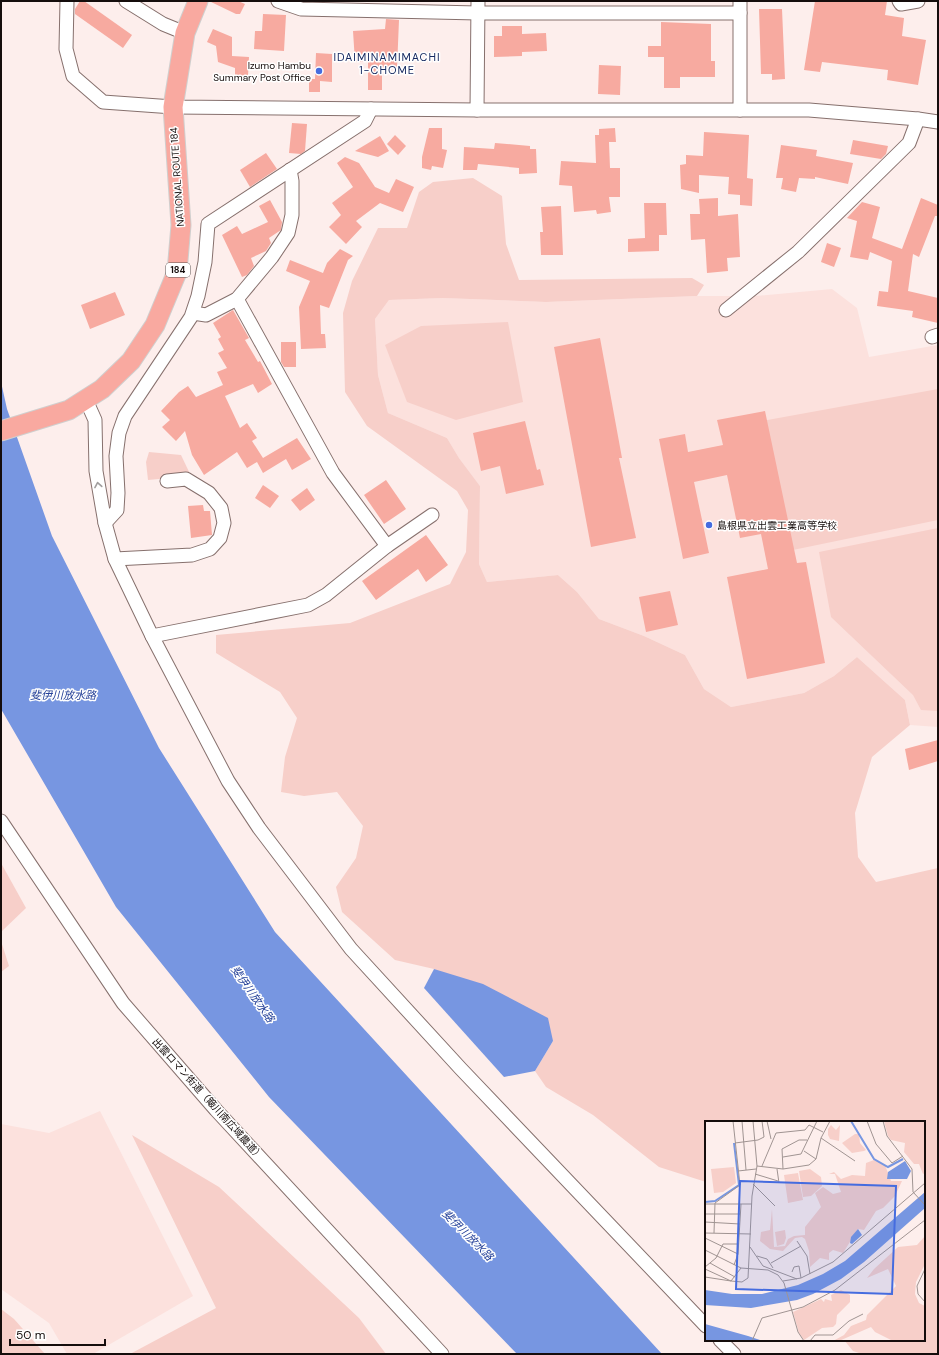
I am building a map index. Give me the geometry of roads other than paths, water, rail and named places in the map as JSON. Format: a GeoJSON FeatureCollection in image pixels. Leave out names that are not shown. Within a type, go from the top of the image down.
{"type":"FeatureCollection","features":[{"type":"Feature","properties":{"kind":"highway","name":"NATIONAL ROUTE 184"},"geometry":{"type":"LineString","coordinates":[[1,432],[69,410],[102,389],[131,361],[156,325],[177,272],[181,225],[173,107],[185,33],[198,1]]}},
{"type":"Feature","properties":{"kind":"street"},"geometry":{"type":"LineString","coordinates":[[66,1],[66,49],[73,76],[103,102],[173,107],[477,110],[809,110],[938,122]]}},
{"type":"Feature","properties":{"kind":"street"},"geometry":{"type":"LineString","coordinates":[[126,1],[163,24],[185,33]]}},
{"type":"Feature","properties":{"kind":"street"},"geometry":{"type":"LineString","coordinates":[[278,1],[303,5],[740,7],[740,110]]}},
{"type":"Feature","properties":{"kind":"street"},"geometry":{"type":"LineString","coordinates":[[899,1],[901,4],[918,1]]}},
{"type":"Feature","properties":{"kind":"street"},"geometry":{"type":"LineString","coordinates":[[477,110],[478,7]]}},
{"type":"Feature","properties":{"kind":"street"},"geometry":{"type":"LineString","coordinates":[[105,523],[117,510],[118,493],[116,456],[125,416],[168,354],[193,313],[205,262],[208,224],[365,121],[371,109]]}},
{"type":"Feature","properties":{"kind":"street"},"geometry":{"type":"LineString","coordinates":[[726,310],[798,252],[909,143],[918,119]]}},
{"type":"Feature","properties":{"kind":"street"},"geometry":{"type":"LineString","coordinates":[[193,313],[206,315],[237,298],[272,257],[288,233],[292,215],[292,181],[290,170]]}},
{"type":"Feature","properties":{"kind":"street"},"geometry":{"type":"LineString","coordinates":[[237,298],[333,474],[387,546]]}},
{"type":"Feature","properties":{"kind":"street"},"geometry":{"type":"LineString","coordinates":[[86,400],[95,420],[96,471],[105,523],[115,559],[152,636],[228,781],[259,828],[351,949],[466,1075],[705,1325]]}},
{"type":"Feature","properties":{"kind":"street"},"geometry":{"type":"LineString","coordinates":[[115,559],[192,554],[210,549],[220,538],[224,523],[220,508],[209,492],[186,479],[167,481]]}},
{"type":"Feature","properties":{"kind":"street"},"geometry":{"type":"LineString","coordinates":[[152,636],[308,605],[326,595],[387,546],[432,515]]}},
{"type":"Feature","properties":{"kind":"street","name":"出雲ロマン街道（簸川南広域農道）"},"geometry":{"type":"LineString","coordinates":[[1,821],[123,1002],[216,1110],[442,1354]]}},
{"type":"Feature","properties":{"kind":"street"},"geometry":{"type":"LineString","coordinates":[[721,1341],[734,1354]]}},
{"type":"Feature","properties":{"kind":"water","name":"斐伊川放水路"},"geometry":{"type":"Polygon","coordinates":[[[1,382],[7,409],[52,536],[159,748],[275,932],[662,1354],[517,1354],[269,1097],[116,907],[1,709],[1,382]]]}},
{"type":"Feature","properties":{"kind":"water"},"geometry":{"type":"Polygon","coordinates":[[[434,969],[483,984],[548,1018],[553,1041],[535,1071],[504,1077],[424,988],[434,969]]]}},
{"type":"Feature","properties":{"kind":"place","name":"Izumo Hambu Summary Post Office"},"geometry":{"type":"Point","coordinates":[319,71]}},
{"type":"Feature","properties":{"kind":"place","name":"島根県立出雲工業高等学校"},"geometry":{"type":"Point","coordinates":[709,525]}},
{"type":"Feature","properties":{"kind":"district","name":"IDAIMINAMIMACHI 1-CHOME"},"geometry":{"type":"Point","coordinates":[387,63]}}]}
